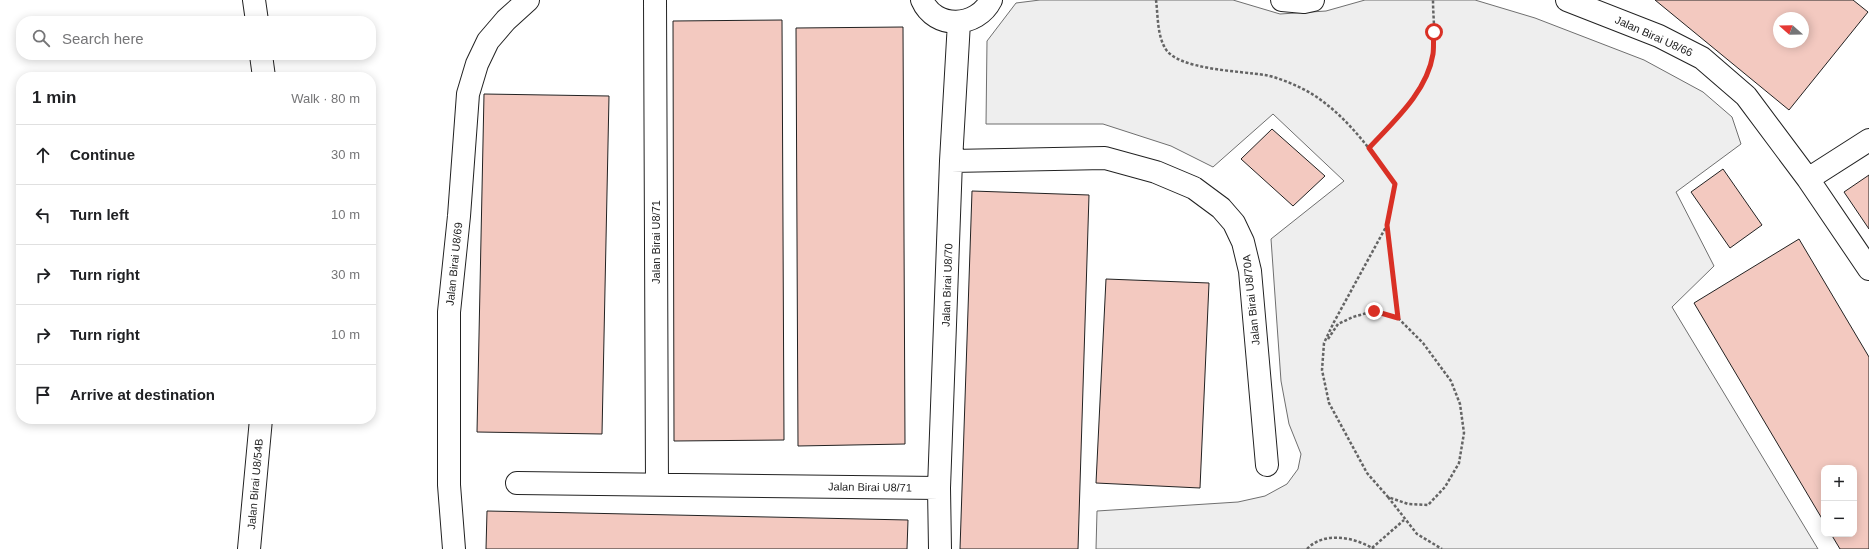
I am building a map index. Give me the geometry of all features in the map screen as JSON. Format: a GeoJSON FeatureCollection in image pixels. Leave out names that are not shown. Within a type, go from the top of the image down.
{"type":"FeatureCollection","features":[{"type":"Feature","properties":{"kind":"street"},"geometry":{"type":"LineString","coordinates":[[254,0],[256,16]]}},
{"type":"Feature","properties":{"kind":"street","name":"Jalan Birai U8/69"},"geometry":{"type":"LineString","coordinates":[[454,549],[449,485],[449,312],[460,216],[468,94],[477,64],[488,41],[506,20],[528,0]]}},
{"type":"Feature","properties":{"kind":"street","name":"Jalan Birai U8/71"},"geometry":{"type":"LineString","coordinates":[[655,0],[657,484]]}},
{"type":"Feature","properties":{"kind":"street"},"geometry":{"type":"LineString","coordinates":[[922,0],[926,9],[938,18],[952,22],[959,22],[977,16],[984,10],[991,0]]}},
{"type":"Feature","properties":{"kind":"street"},"geometry":{"type":"LineString","coordinates":[[1282,0],[1304,2],[1313,0]]}},
{"type":"Feature","properties":{"kind":"street","name":"Jalan Birai U8/66"},"geometry":{"type":"LineString","coordinates":[[1567,0],[1659,36],[1702,58],[1746,96],[1808,179],[1869,268]]}},
{"type":"Feature","properties":{"kind":"street","name":"Jalan Birai U8/70"},"geometry":{"type":"LineString","coordinates":[[940,549],[939,488],[951,161],[959,22]]}},
{"type":"Feature","properties":{"kind":"street"},"geometry":{"type":"LineString","coordinates":[[262,60],[263,72]]}},
{"type":"Feature","properties":{"kind":"street"},"geometry":{"type":"LineString","coordinates":[[1808,179],[1869,140]]}},
{"type":"Feature","properties":{"kind":"street","name":"Jalan Birai U8/70A"},"geometry":{"type":"LineString","coordinates":[[951,161],[1105,158],[1156,172],[1194,188],[1221,208],[1234,223],[1243,242],[1250,271],[1267,465]]}},
{"type":"Feature","properties":{"kind":"street","name":"Jalan Birai U8/54B"},"geometry":{"type":"LineString","coordinates":[[249,549],[261,424]]}},
{"type":"Feature","properties":{"kind":"street","name":"Jalan Birai U8/71"},"geometry":{"type":"LineString","coordinates":[[517,483],[939,488]]}},
{"type":"Feature","properties":{"kind":"path"},"geometry":{"type":"LineString","coordinates":[[1156,0],[1160,36],[1165,49],[1178,60],[1199,66],[1267,75],[1297,86],[1324,101],[1369,148],[1395,184],[1387,225],[1398,318]]}},
{"type":"Feature","properties":{"kind":"path"},"geometry":{"type":"LineString","coordinates":[[1369,148],[1406,108],[1421,86],[1428,71],[1433,54],[1433,0]]}},
{"type":"Feature","properties":{"kind":"path"},"geometry":{"type":"LineString","coordinates":[[1387,225],[1357,278],[1324,344],[1322,370],[1330,403],[1367,472],[1388,497],[1404,520],[1417,534],[1442,549]]}},
{"type":"Feature","properties":{"kind":"path"},"geometry":{"type":"LineString","coordinates":[[1324,344],[1338,324],[1353,317],[1374,311],[1398,318],[1423,343],[1451,381],[1460,404],[1464,433],[1459,463],[1445,487],[1428,504],[1408,504],[1388,497]]}},
{"type":"Feature","properties":{"kind":"path"},"geometry":{"type":"LineString","coordinates":[[1307,549],[1312,544],[1327,537],[1349,539],[1373,548],[1404,520]]}},
{"type":"Feature","properties":{"kind":"shaded area"},"geometry":{"type":"Polygon","coordinates":[[[1040,0],[1233,0],[1280,14],[1326,11],[1365,0],[1475,0],[1535,18],[1644,60],[1703,92],[1732,117],[1741,144],[1676,192],[1714,266],[1672,307],[1818,549],[1096,549],[1097,511],[1238,502],[1265,496],[1287,484],[1298,469],[1301,454],[1289,424],[1281,381],[1271,239],[1344,181],[1273,114],[1213,167],[1171,146],[1103,124],[986,124],[987,41],[1016,3],[1040,0]]]}},
{"type":"Feature","properties":{"kind":"building"},"geometry":{"type":"Polygon","coordinates":[[[1655,0],[1853,0],[1868,12],[1789,110],[1655,0]]]}},
{"type":"Feature","properties":{"kind":"building"},"geometry":{"type":"Polygon","coordinates":[[[782,20],[784,440],[674,441],[673,21],[782,20]]]}},
{"type":"Feature","properties":{"kind":"building"},"geometry":{"type":"Polygon","coordinates":[[[903,27],[905,444],[798,446],[796,28],[903,27]]]}},
{"type":"Feature","properties":{"kind":"building"},"geometry":{"type":"Polygon","coordinates":[[[484,94],[609,96],[602,434],[477,432],[484,94]]]}},
{"type":"Feature","properties":{"kind":"building"},"geometry":{"type":"Polygon","coordinates":[[[1272,129],[1325,176],[1293,206],[1241,159],[1272,129]]]}},
{"type":"Feature","properties":{"kind":"building"},"geometry":{"type":"Polygon","coordinates":[[[1723,169],[1762,225],[1730,248],[1691,192],[1723,169]]]}},
{"type":"Feature","properties":{"kind":"building"},"geometry":{"type":"Polygon","coordinates":[[[1869,175],[1869,229],[1844,192],[1869,175]]]}},
{"type":"Feature","properties":{"kind":"building"},"geometry":{"type":"Polygon","coordinates":[[[972,191],[1089,195],[1078,549],[960,549],[972,191]]]}},
{"type":"Feature","properties":{"kind":"building"},"geometry":{"type":"Polygon","coordinates":[[[1799,239],[1869,357],[1869,549],[1840,549],[1833,537],[1857,537],[1857,465],[1821,465],[1821,517],[1694,303],[1799,239]]]}},
{"type":"Feature","properties":{"kind":"building"},"geometry":{"type":"Polygon","coordinates":[[[1106,279],[1209,283],[1200,488],[1096,483],[1106,279]]]}},
{"type":"Feature","properties":{"kind":"building"},"geometry":{"type":"Polygon","coordinates":[[[487,511],[908,520],[907,549],[486,549],[487,511]]]}},
{"type":"Feature","properties":{"kind":"route"},"geometry":{"type":"LineString","coordinates":[[1374,311],[1398,318],[1387,225],[1395,184],[1369,148],[1406,108],[1421,86],[1428,71],[1433,54],[1434,32]]}}]}
